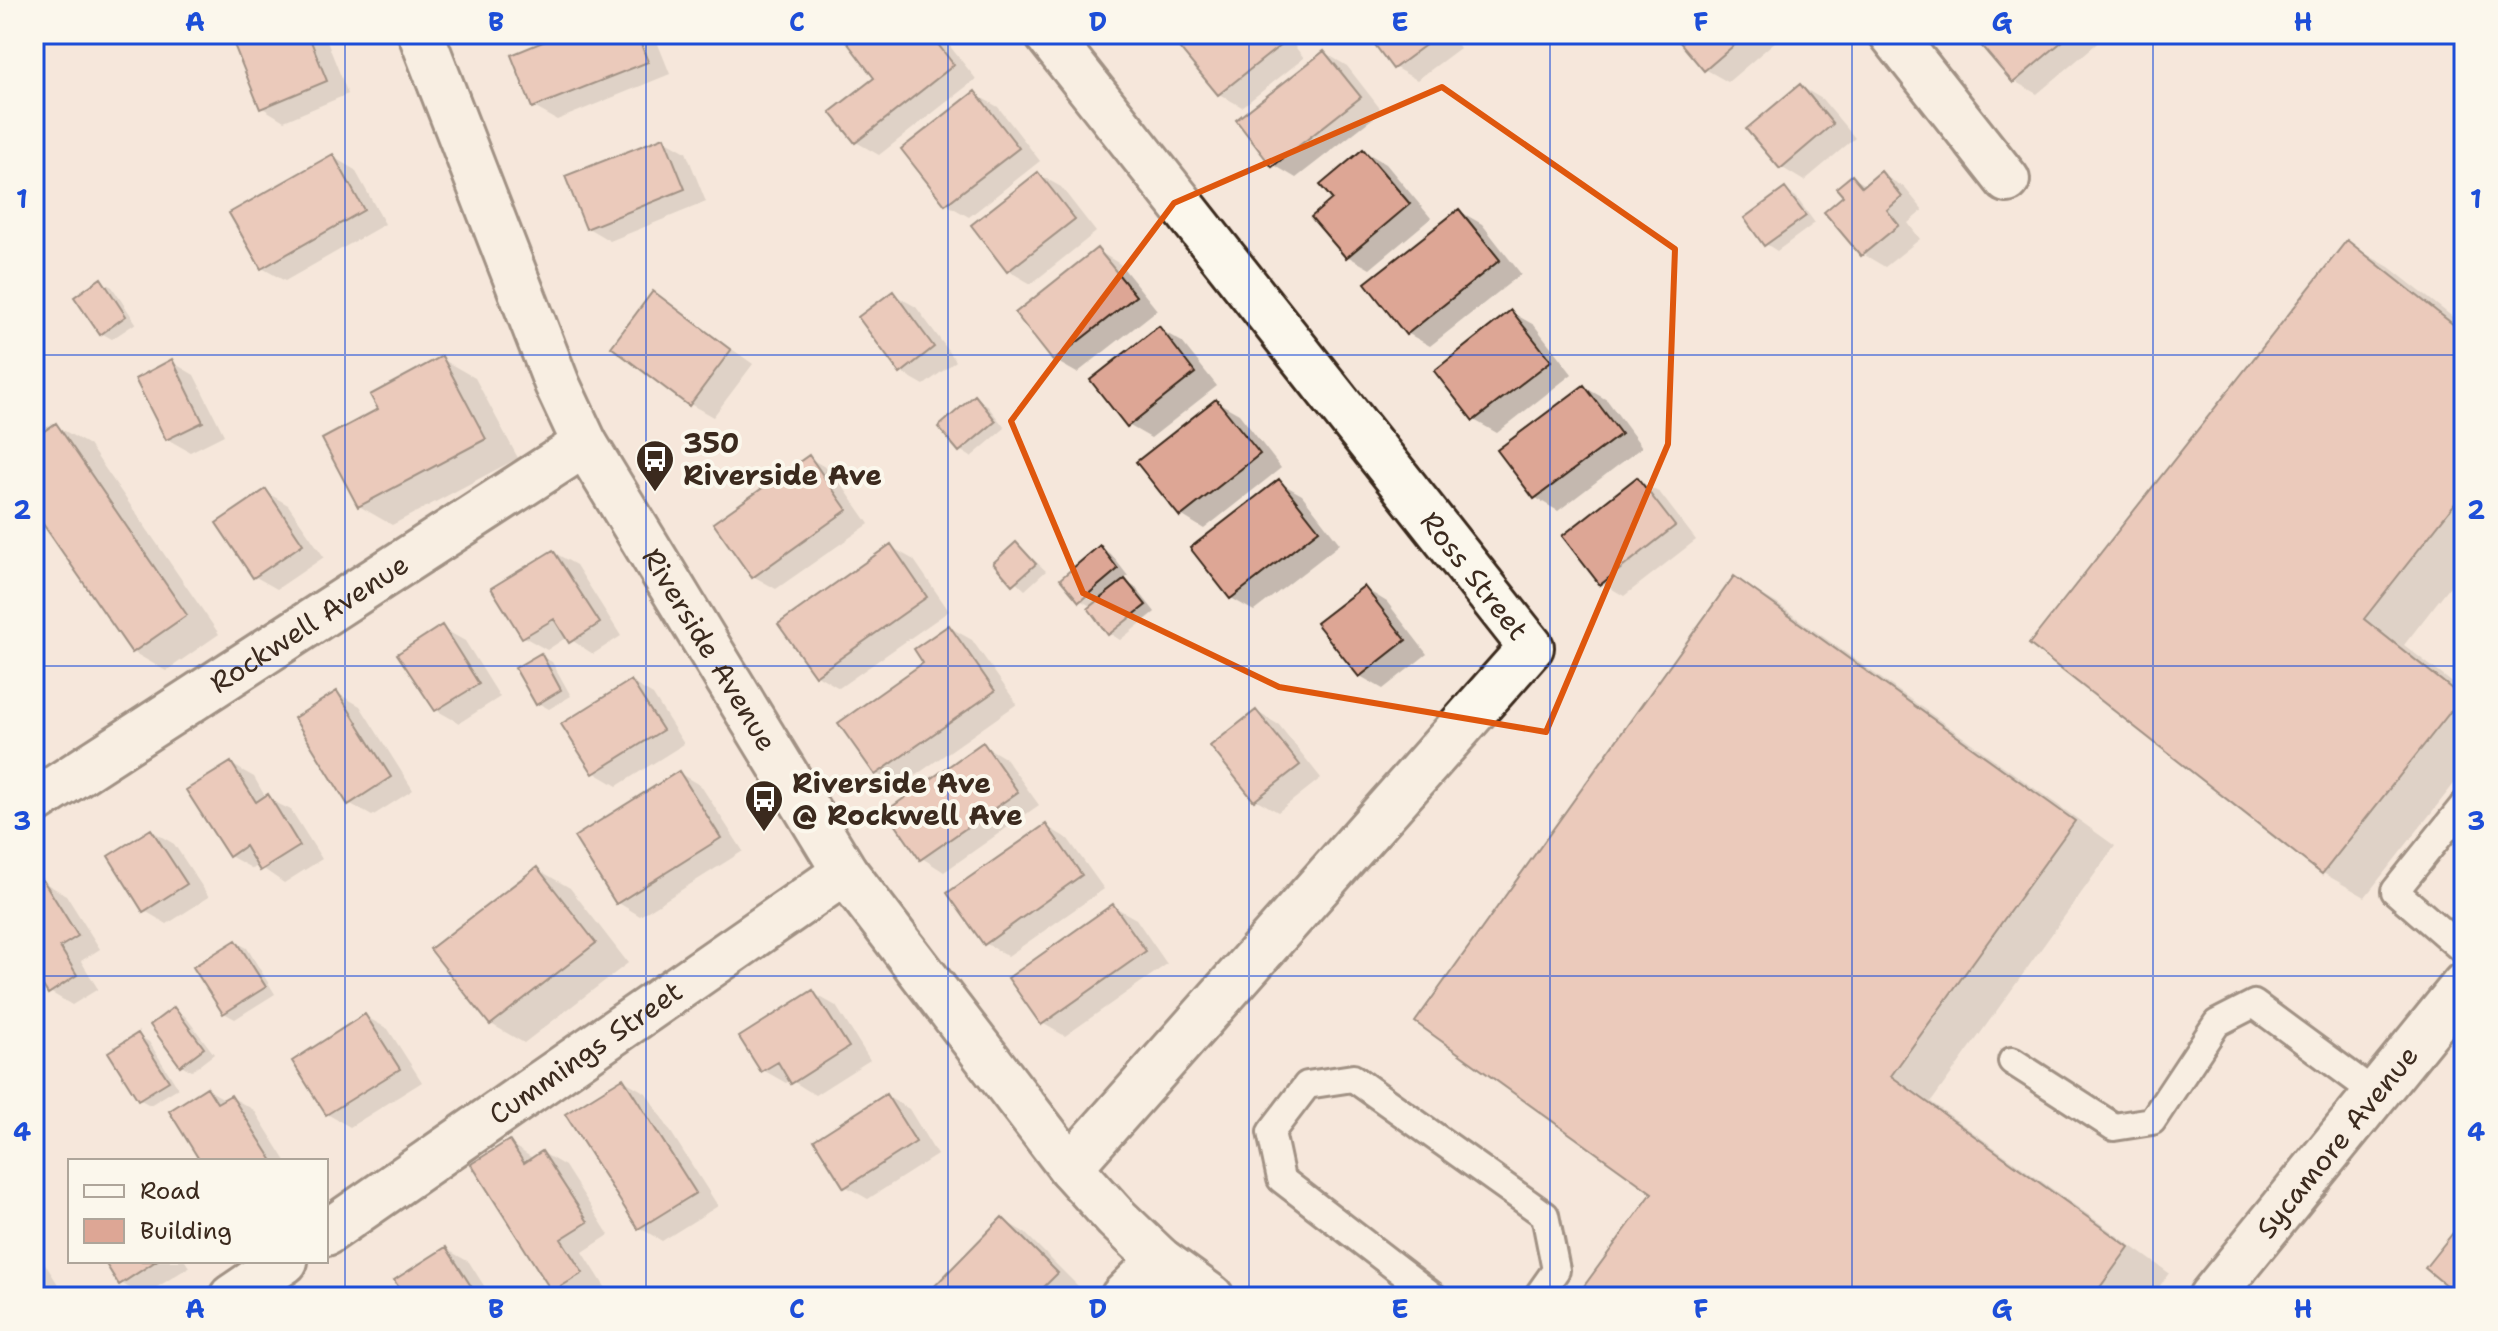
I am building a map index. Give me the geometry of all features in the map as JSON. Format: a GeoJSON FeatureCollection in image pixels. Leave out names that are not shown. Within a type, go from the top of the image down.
{"type":"FeatureCollection","features":[{"type":"Feature","properties":{"kind":"street","name":"Riverside Avenue"},"geometry":{"type":"LineString","coordinates":[[421,34],[546,355],[585,444],[845,872],[1070,1167],[1160,1260],[1211,1297]]}},
{"type":"Feature","properties":{"kind":"street","name":"Ross Street"},"geometry":{"type":"LineString","coordinates":[[1047,34],[1531,647],[1070,1167]]}},
{"type":"Feature","properties":{"kind":"street"},"geometry":{"type":"LineString","coordinates":[[1892,34],[2007,180]]}},
{"type":"Feature","properties":{"kind":"street","name":"Rockwell Avenue"},"geometry":{"type":"LineString","coordinates":[[34,802],[585,444]]}},
{"type":"Feature","properties":{"kind":"street","name":"Cummings Street"},"geometry":{"type":"LineString","coordinates":[[328,1232],[845,872]]}},
{"type":"Feature","properties":{"kind":"street","name":"Sycamore Avenue"},"geometry":{"type":"LineString","coordinates":[[2211,1297],[2464,985]]}},
{"type":"Feature","properties":{"kind":"street"},"geometry":{"type":"LineString","coordinates":[[1123,1297],[1160,1260]]}},
{"type":"Feature","properties":{"kind":"street"},"geometry":{"type":"LineString","coordinates":[[232,1297],[282,1263]]}},
{"type":"Feature","properties":{"kind":"lane"},"geometry":{"type":"LineString","coordinates":[[2464,805],[2395,891],[2464,951]]}},
{"type":"Feature","properties":{"kind":"lane"},"geometry":{"type":"LineString","coordinates":[[2012,1061],[2114,1127],[2152,1121],[2217,1023],[2254,1004],[2376,1094]]}},
{"type":"Feature","properties":{"kind":"lane"},"geometry":{"type":"LineString","coordinates":[[1434,1297],[1281,1179],[1271,1132],[1307,1085],[1353,1078],[1545,1215],[1556,1270],[1537,1297]]}},
{"type":"Feature","properties":{"kind":"highlighted area"},"geometry":{"type":"Polygon","coordinates":[[[1442,87],[1675,249],[1668,444],[1546,732],[1279,687],[1083,593],[1011,421],[1174,203],[1442,87]]]}},
{"type":"Feature","properties":{"kind":"building"},"geometry":{"type":"Polygon","coordinates":[[[252,34],[308,34],[327,81],[260,109],[233,42],[252,34]]]}},
{"type":"Feature","properties":{"kind":"building"},"geometry":{"type":"Polygon","coordinates":[[[562,34],[637,34],[648,62],[532,108],[511,55],[562,34]]]}},
{"type":"Feature","properties":{"kind":"building"},"geometry":{"type":"Polygon","coordinates":[[[855,34],[930,34],[954,65],[855,143],[830,112],[874,78],[846,41],[855,34]]]}},
{"type":"Feature","properties":{"kind":"building"},"geometry":{"type":"Polygon","coordinates":[[[1199,34],[1274,34],[1282,44],[1218,95],[1180,49],[1199,34]]]}},
{"type":"Feature","properties":{"kind":"building"},"geometry":{"type":"Polygon","coordinates":[[[1367,34],[1439,34],[1439,35],[1393,69],[1367,34]]]}},
{"type":"Feature","properties":{"kind":"building"},"geometry":{"type":"Polygon","coordinates":[[[1673,34],[1747,34],[1704,71],[1673,34]]]}},
{"type":"Feature","properties":{"kind":"building"},"geometry":{"type":"Polygon","coordinates":[[[1989,34],[2071,34],[2013,83],[1979,43],[1989,34]]]}},
{"type":"Feature","properties":{"kind":"building"},"geometry":{"type":"Polygon","coordinates":[[[1324,51],[1361,97],[1272,167],[1236,120],[1324,51]]]}},
{"type":"Feature","properties":{"kind":"building"},"geometry":{"type":"Polygon","coordinates":[[[1800,84],[1833,124],[1780,169],[1746,129],[1800,84]]]}},
{"type":"Feature","properties":{"kind":"building"},"geometry":{"type":"Polygon","coordinates":[[[975,91],[1019,148],[945,205],[901,149],[975,91]]]}},
{"type":"Feature","properties":{"kind":"building"},"geometry":{"type":"Polygon","coordinates":[[[664,137],[685,189],[586,229],[565,176],[664,137]]]}},
{"type":"Feature","properties":{"kind":"building"},"geometry":{"type":"Polygon","coordinates":[[[1363,149],[1410,204],[1346,258],[1311,217],[1332,199],[1320,185],[1363,149]]]}},
{"type":"Feature","properties":{"kind":"building"},"geometry":{"type":"Polygon","coordinates":[[[333,154],[364,210],[261,269],[229,213],[333,154]]]}},
{"type":"Feature","properties":{"kind":"building"},"geometry":{"type":"Polygon","coordinates":[[[1881,171],[1902,197],[1887,210],[1899,225],[1861,256],[1824,212],[1843,196],[1836,188],[1852,175],[1862,187],[1881,171]]]}},
{"type":"Feature","properties":{"kind":"building"},"geometry":{"type":"Polygon","coordinates":[[[1038,172],[1075,219],[1007,272],[971,225],[1038,172]]]}},
{"type":"Feature","properties":{"kind":"building"},"geometry":{"type":"Polygon","coordinates":[[[1785,188],[1806,216],[1764,246],[1744,218],[1785,188]]]}},
{"type":"Feature","properties":{"kind":"building"},"geometry":{"type":"Polygon","coordinates":[[[1459,209],[1500,260],[1406,335],[1365,283],[1459,209]]]}},
{"type":"Feature","properties":{"kind":"building"},"geometry":{"type":"Polygon","coordinates":[[[2347,240],[2464,333],[2464,492],[2364,619],[2462,697],[2322,874],[2029,644],[2347,240]]]}},
{"type":"Feature","properties":{"kind":"building"},"geometry":{"type":"Polygon","coordinates":[[[1097,248],[1136,296],[1053,361],[1015,313],[1097,248]]]}},
{"type":"Feature","properties":{"kind":"building"},"geometry":{"type":"Polygon","coordinates":[[[101,278],[126,316],[100,335],[74,297],[101,278]]]}},
{"type":"Feature","properties":{"kind":"building"},"geometry":{"type":"Polygon","coordinates":[[[653,291],[731,350],[689,406],[611,347],[653,291]]]}},
{"type":"Feature","properties":{"kind":"building"},"geometry":{"type":"Polygon","coordinates":[[[893,291],[934,347],[900,374],[858,317],[893,291]]]}},
{"type":"Feature","properties":{"kind":"building"},"geometry":{"type":"Polygon","coordinates":[[[1511,310],[1551,361],[1473,421],[1434,371],[1511,310]]]}},
{"type":"Feature","properties":{"kind":"building"},"geometry":{"type":"Polygon","coordinates":[[[1159,326],[1195,373],[1127,427],[1090,380],[1159,326]]]}},
{"type":"Feature","properties":{"kind":"building"},"geometry":{"type":"Polygon","coordinates":[[[442,356],[486,439],[358,507],[322,439],[378,409],[370,395],[442,356]]]}},
{"type":"Feature","properties":{"kind":"building"},"geometry":{"type":"Polygon","coordinates":[[[172,359],[203,422],[166,440],[135,379],[172,359]]]}},
{"type":"Feature","properties":{"kind":"building"},"geometry":{"type":"Polygon","coordinates":[[[1584,385],[1621,434],[1534,499],[1497,450],[1584,385]]]}},
{"type":"Feature","properties":{"kind":"building"},"geometry":{"type":"Polygon","coordinates":[[[975,395],[996,421],[959,452],[938,427],[975,395]]]}},
{"type":"Feature","properties":{"kind":"building"},"geometry":{"type":"Polygon","coordinates":[[[1216,399],[1260,454],[1180,517],[1136,462],[1216,399]]]}},
{"type":"Feature","properties":{"kind":"building"},"geometry":{"type":"Polygon","coordinates":[[[56,423],[187,615],[132,653],[34,511],[34,438],[56,423]]]}},
{"type":"Feature","properties":{"kind":"building"},"geometry":{"type":"Polygon","coordinates":[[[809,455],[847,510],[752,578],[713,523],[809,455]]]}},
{"type":"Feature","properties":{"kind":"building"},"geometry":{"type":"Polygon","coordinates":[[[1637,477],[1675,526],[1600,585],[1562,536],[1637,477]]]}},
{"type":"Feature","properties":{"kind":"building"},"geometry":{"type":"Polygon","coordinates":[[[1279,479],[1319,530],[1230,599],[1190,548],[1279,479]]]}},
{"type":"Feature","properties":{"kind":"building"},"geometry":{"type":"Polygon","coordinates":[[[266,489],[303,544],[253,578],[216,523],[266,489]]]}},
{"type":"Feature","properties":{"kind":"building"},"geometry":{"type":"Polygon","coordinates":[[[1016,542],[1036,564],[1012,585],[993,563],[1016,542]]]}},
{"type":"Feature","properties":{"kind":"building"},"geometry":{"type":"Polygon","coordinates":[[[891,544],[927,597],[815,676],[778,624],[891,544]]]}},
{"type":"Feature","properties":{"kind":"building"},"geometry":{"type":"Polygon","coordinates":[[[1100,545],[1118,569],[1079,602],[1060,579],[1100,545]]]}},
{"type":"Feature","properties":{"kind":"building"},"geometry":{"type":"Polygon","coordinates":[[[553,550],[600,623],[569,643],[554,619],[522,638],[491,588],[553,550]]]}},
{"type":"Feature","properties":{"kind":"building"},"geometry":{"type":"Polygon","coordinates":[[[1734,576],[2075,821],[1891,1076],[2129,1247],[2093,1297],[1576,1297],[1652,1193],[1415,1022],[1734,576]]]}},
{"type":"Feature","properties":{"kind":"building"},"geometry":{"type":"Polygon","coordinates":[[[1125,579],[1146,605],[1108,635],[1088,608],[1125,579]]]}},
{"type":"Feature","properties":{"kind":"building"},"geometry":{"type":"Polygon","coordinates":[[[1364,586],[1406,640],[1359,677],[1316,623],[1364,586]]]}},
{"type":"Feature","properties":{"kind":"building"},"geometry":{"type":"Polygon","coordinates":[[[442,625],[479,684],[435,711],[397,654],[442,625]]]}},
{"type":"Feature","properties":{"kind":"building"},"geometry":{"type":"Polygon","coordinates":[[[949,625],[995,691],[875,775],[838,723],[923,663],[914,649],[949,625]]]}},
{"type":"Feature","properties":{"kind":"building"},"geometry":{"type":"Polygon","coordinates":[[[541,653],[561,690],[536,705],[515,668],[541,653]]]}},
{"type":"Feature","properties":{"kind":"building"},"geometry":{"type":"Polygon","coordinates":[[[631,680],[663,730],[593,774],[561,724],[631,680]]]}},
{"type":"Feature","properties":{"kind":"building"},"geometry":{"type":"Polygon","coordinates":[[[337,691],[391,777],[348,805],[294,718],[337,691]]]}},
{"type":"Feature","properties":{"kind":"building"},"geometry":{"type":"Polygon","coordinates":[[[1256,710],[1300,765],[1254,801],[1210,746],[1256,710]]]}},
{"type":"Feature","properties":{"kind":"building"},"geometry":{"type":"Polygon","coordinates":[[[983,742],[1018,792],[920,860],[886,811],[983,742]]]}},
{"type":"Feature","properties":{"kind":"building"},"geometry":{"type":"Polygon","coordinates":[[[231,762],[256,802],[268,794],[300,846],[260,871],[245,846],[229,857],[186,790],[231,762]]]}},
{"type":"Feature","properties":{"kind":"building"},"geometry":{"type":"Polygon","coordinates":[[[679,771],[721,838],[616,904],[574,837],[679,771]]]}},
{"type":"Feature","properties":{"kind":"building"},"geometry":{"type":"Polygon","coordinates":[[[1046,824],[1082,875],[984,945],[947,893],[1046,824]]]}},
{"type":"Feature","properties":{"kind":"building"},"geometry":{"type":"Polygon","coordinates":[[[151,829],[187,884],[143,912],[108,856],[151,829]]]}},
{"type":"Feature","properties":{"kind":"building"},"geometry":{"type":"Polygon","coordinates":[[[537,867],[596,943],[490,1025],[430,949],[537,867]]]}},
{"type":"Feature","properties":{"kind":"building"},"geometry":{"type":"Polygon","coordinates":[[[43,880],[78,936],[60,947],[77,975],[48,994],[34,971],[34,886],[43,880]]]}},
{"type":"Feature","properties":{"kind":"building"},"geometry":{"type":"Polygon","coordinates":[[[1113,904],[1146,951],[1041,1025],[1008,978],[1113,904]]]}},
{"type":"Feature","properties":{"kind":"building"},"geometry":{"type":"Polygon","coordinates":[[[236,940],[266,987],[223,1014],[193,967],[236,940]]]}},
{"type":"Feature","properties":{"kind":"building"},"geometry":{"type":"Polygon","coordinates":[[[813,990],[849,1047],[791,1084],[778,1062],[761,1072],[739,1037],[813,990]]]}},
{"type":"Feature","properties":{"kind":"building"},"geometry":{"type":"Polygon","coordinates":[[[174,1007],[204,1048],[180,1066],[150,1025],[174,1007]]]}},
{"type":"Feature","properties":{"kind":"building"},"geometry":{"type":"Polygon","coordinates":[[[365,1014],[400,1069],[326,1115],[292,1061],[365,1014]]]}},
{"type":"Feature","properties":{"kind":"building"},"geometry":{"type":"Polygon","coordinates":[[[138,1033],[169,1081],[138,1100],[108,1052],[138,1033]]]}},
{"type":"Feature","properties":{"kind":"building"},"geometry":{"type":"Polygon","coordinates":[[[623,1078],[696,1193],[638,1229],[565,1114],[623,1078]]]}},
{"type":"Feature","properties":{"kind":"building"},"geometry":{"type":"Polygon","coordinates":[[[207,1087],[217,1103],[231,1095],[272,1159],[199,1159],[169,1111],[207,1087]]]}},
{"type":"Feature","properties":{"kind":"building"},"geometry":{"type":"Polygon","coordinates":[[[886,1094],[916,1142],[844,1188],[814,1140],[886,1094]]]}},
{"type":"Feature","properties":{"kind":"building"},"geometry":{"type":"Polygon","coordinates":[[[509,1140],[524,1163],[542,1151],[588,1222],[561,1239],[583,1273],[552,1292],[471,1164],[509,1140]]]}},
{"type":"Feature","properties":{"kind":"building"},"geometry":{"type":"Polygon","coordinates":[[[1002,1217],[1058,1273],[1034,1297],[924,1297],[1002,1217]]]}},
{"type":"Feature","properties":{"kind":"building"},"geometry":{"type":"Polygon","coordinates":[[[2464,1219],[2464,1297],[2460,1297],[2425,1268],[2464,1219]]]}},
{"type":"Feature","properties":{"kind":"building"},"geometry":{"type":"Polygon","coordinates":[[[446,1247],[478,1297],[405,1297],[394,1280],[446,1247]]]}},
{"type":"Feature","properties":{"kind":"building"},"geometry":{"type":"Polygon","coordinates":[[[105,1263],[153,1263],[119,1285],[105,1263]]]}},
{"type":"Feature","properties":{"kind":"building"},"geometry":{"type":"Polygon","coordinates":[[[34,1266],[53,1297],[34,1297],[34,1266]]]}},
{"type":"Feature","properties":{"kind":"place","name":"350 Riverside Ave"},"geometry":{"type":"Point","coordinates":[655,493]}},
{"type":"Feature","properties":{"kind":"place","name":"Riverside Ave @ Rockwell Ave"},"geometry":{"type":"Point","coordinates":[764,833]}}]}
